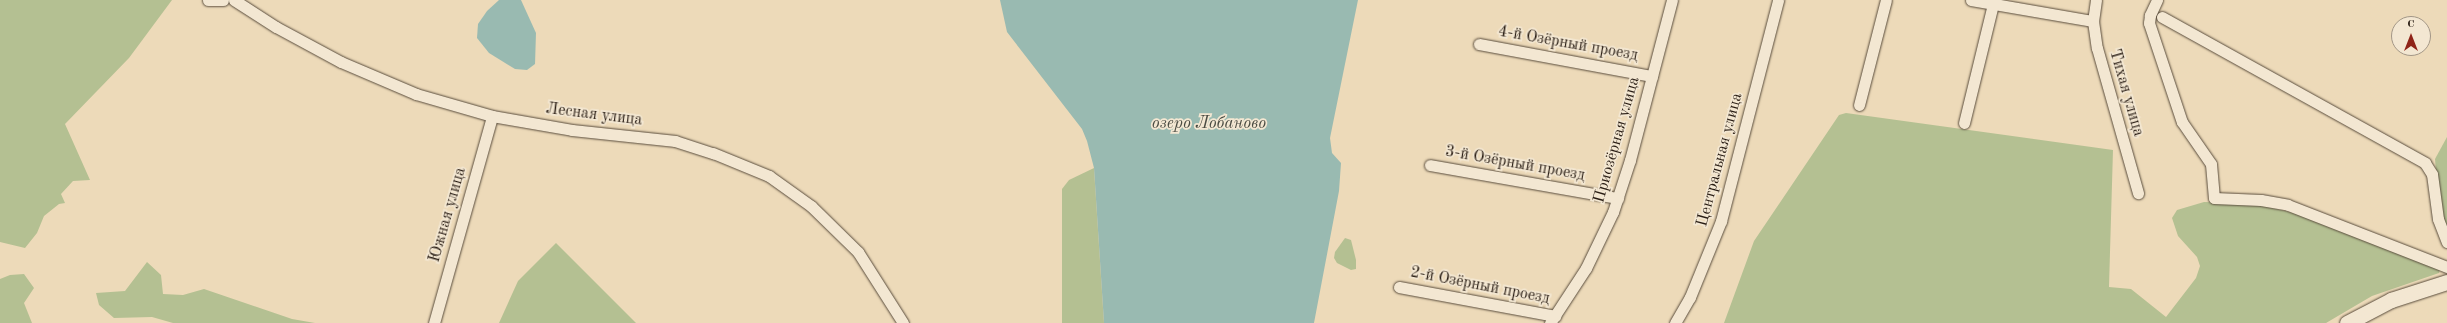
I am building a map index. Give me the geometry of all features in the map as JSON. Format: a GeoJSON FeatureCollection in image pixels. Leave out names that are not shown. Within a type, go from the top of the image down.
{"type":"FeatureCollection","features":[{"type":"Feature","properties":{"kind":"main road"},"geometry":{"type":"LineString","coordinates":[[2347,323],[2391,300],[2447,282]]}},
{"type":"Feature","properties":{"kind":"street"},"geometry":{"type":"LineString","coordinates":[[208,0],[223,0]]}},
{"type":"Feature","properties":{"kind":"street","name":"Лесная улица"},"geometry":{"type":"LineString","coordinates":[[234,0],[276,27],[341,62],[416,94],[492,116],[572,130],[675,141],[712,153],[769,176],[811,206],[858,252],[903,323]]}},
{"type":"Feature","properties":{"kind":"street","name":"Приозёрная улица"},"geometry":{"type":"LineString","coordinates":[[1553,320],[1586,268],[1618,198],[1672,0]]}},
{"type":"Feature","properties":{"kind":"street","name":"Центральная улица"},"geometry":{"type":"LineString","coordinates":[[1675,323],[1690,297],[1722,221],[1778,0]]}},
{"type":"Feature","properties":{"kind":"street"},"geometry":{"type":"LineString","coordinates":[[1859,105],[1886,0]]}},
{"type":"Feature","properties":{"kind":"street"},"geometry":{"type":"LineString","coordinates":[[1971,0],[1994,2],[2093,21]]}},
{"type":"Feature","properties":{"kind":"street","name":"Тихая улица"},"geometry":{"type":"LineString","coordinates":[[2096,0],[2093,21],[2097,48],[2138,193]]}},
{"type":"Feature","properties":{"kind":"street"},"geometry":{"type":"LineString","coordinates":[[2157,0],[2150,16],[2149,23],[2182,122],[2211,164],[2214,198],[2261,200],[2288,206],[2447,267]]}},
{"type":"Feature","properties":{"kind":"street"},"geometry":{"type":"LineString","coordinates":[[1964,124],[1994,2]]}},
{"type":"Feature","properties":{"kind":"street"},"geometry":{"type":"LineString","coordinates":[[2162,17],[2425,163],[2432,174],[2438,219],[2447,242]]}},
{"type":"Feature","properties":{"kind":"street","name":"4-й Озёрный проезд"},"geometry":{"type":"LineString","coordinates":[[1479,44],[1652,76]]}},
{"type":"Feature","properties":{"kind":"street","name":"Южная улица"},"geometry":{"type":"LineString","coordinates":[[434,323],[492,116]]}},
{"type":"Feature","properties":{"kind":"street","name":"3-й Озёрный проезд"},"geometry":{"type":"LineString","coordinates":[[1430,165],[1618,198]]}},
{"type":"Feature","properties":{"kind":"street","name":"2-й Озёрный проезд"},"geometry":{"type":"LineString","coordinates":[[1399,287],[1553,320]]}},
{"type":"Feature","properties":{"kind":"green space"},"geometry":{"type":"Polygon","coordinates":[[[0,0],[172,0],[129,58],[65,124],[90,180],[73,181],[61,194],[65,203],[59,204],[44,216],[37,233],[25,248],[0,242],[0,0]]]}},
{"type":"Feature","properties":{"kind":"green space"},"geometry":{"type":"Polygon","coordinates":[[[1846,113],[2113,150],[2109,287],[2131,289],[2166,317],[2196,278],[2200,266],[2197,257],[2178,236],[2172,218],[2177,210],[2204,202],[2250,203],[2312,217],[2440,269],[2439,273],[2372,296],[2326,323],[1724,323],[1754,241],[1839,115],[1846,113]]]}},
{"type":"Feature","properties":{"kind":"green space"},"geometry":{"type":"Polygon","coordinates":[[[2447,137],[2447,231],[2439,206],[2435,159],[2447,137]]]}},
{"type":"Feature","properties":{"kind":"green space"},"geometry":{"type":"Polygon","coordinates":[[[1094,168],[1104,323],[1062,323],[1062,189],[1069,180],[1094,168]]]}},
{"type":"Feature","properties":{"kind":"green space"},"geometry":{"type":"Polygon","coordinates":[[[1345,238],[1351,240],[1356,260],[1356,269],[1351,270],[1337,263],[1334,258],[1335,252],[1345,238]]]}},
{"type":"Feature","properties":{"kind":"green space"},"geometry":{"type":"Polygon","coordinates":[[[556,243],[636,323],[499,323],[518,281],[556,243]]]}},
{"type":"Feature","properties":{"kind":"green space"},"geometry":{"type":"Polygon","coordinates":[[[147,262],[161,275],[163,294],[183,295],[204,289],[292,319],[315,323],[173,323],[152,317],[114,318],[99,305],[96,293],[125,291],[147,262]]]}},
{"type":"Feature","properties":{"kind":"green space"},"geometry":{"type":"Polygon","coordinates":[[[24,274],[34,288],[24,303],[32,323],[0,323],[0,279],[10,275],[24,274]]]}},
{"type":"Feature","properties":{"kind":"water"},"geometry":{"type":"Polygon","coordinates":[[[499,0],[521,0],[536,33],[535,64],[527,70],[515,69],[489,53],[477,38],[478,24],[487,11],[499,0]]]}},
{"type":"Feature","properties":{"kind":"water","name":"озеро Лобаново"},"geometry":{"type":"Polygon","coordinates":[[[1000,0],[1358,0],[1330,138],[1332,153],[1341,163],[1339,191],[1314,323],[1104,323],[1094,168],[1087,141],[1082,129],[1007,32],[1000,0]]]}}]}
